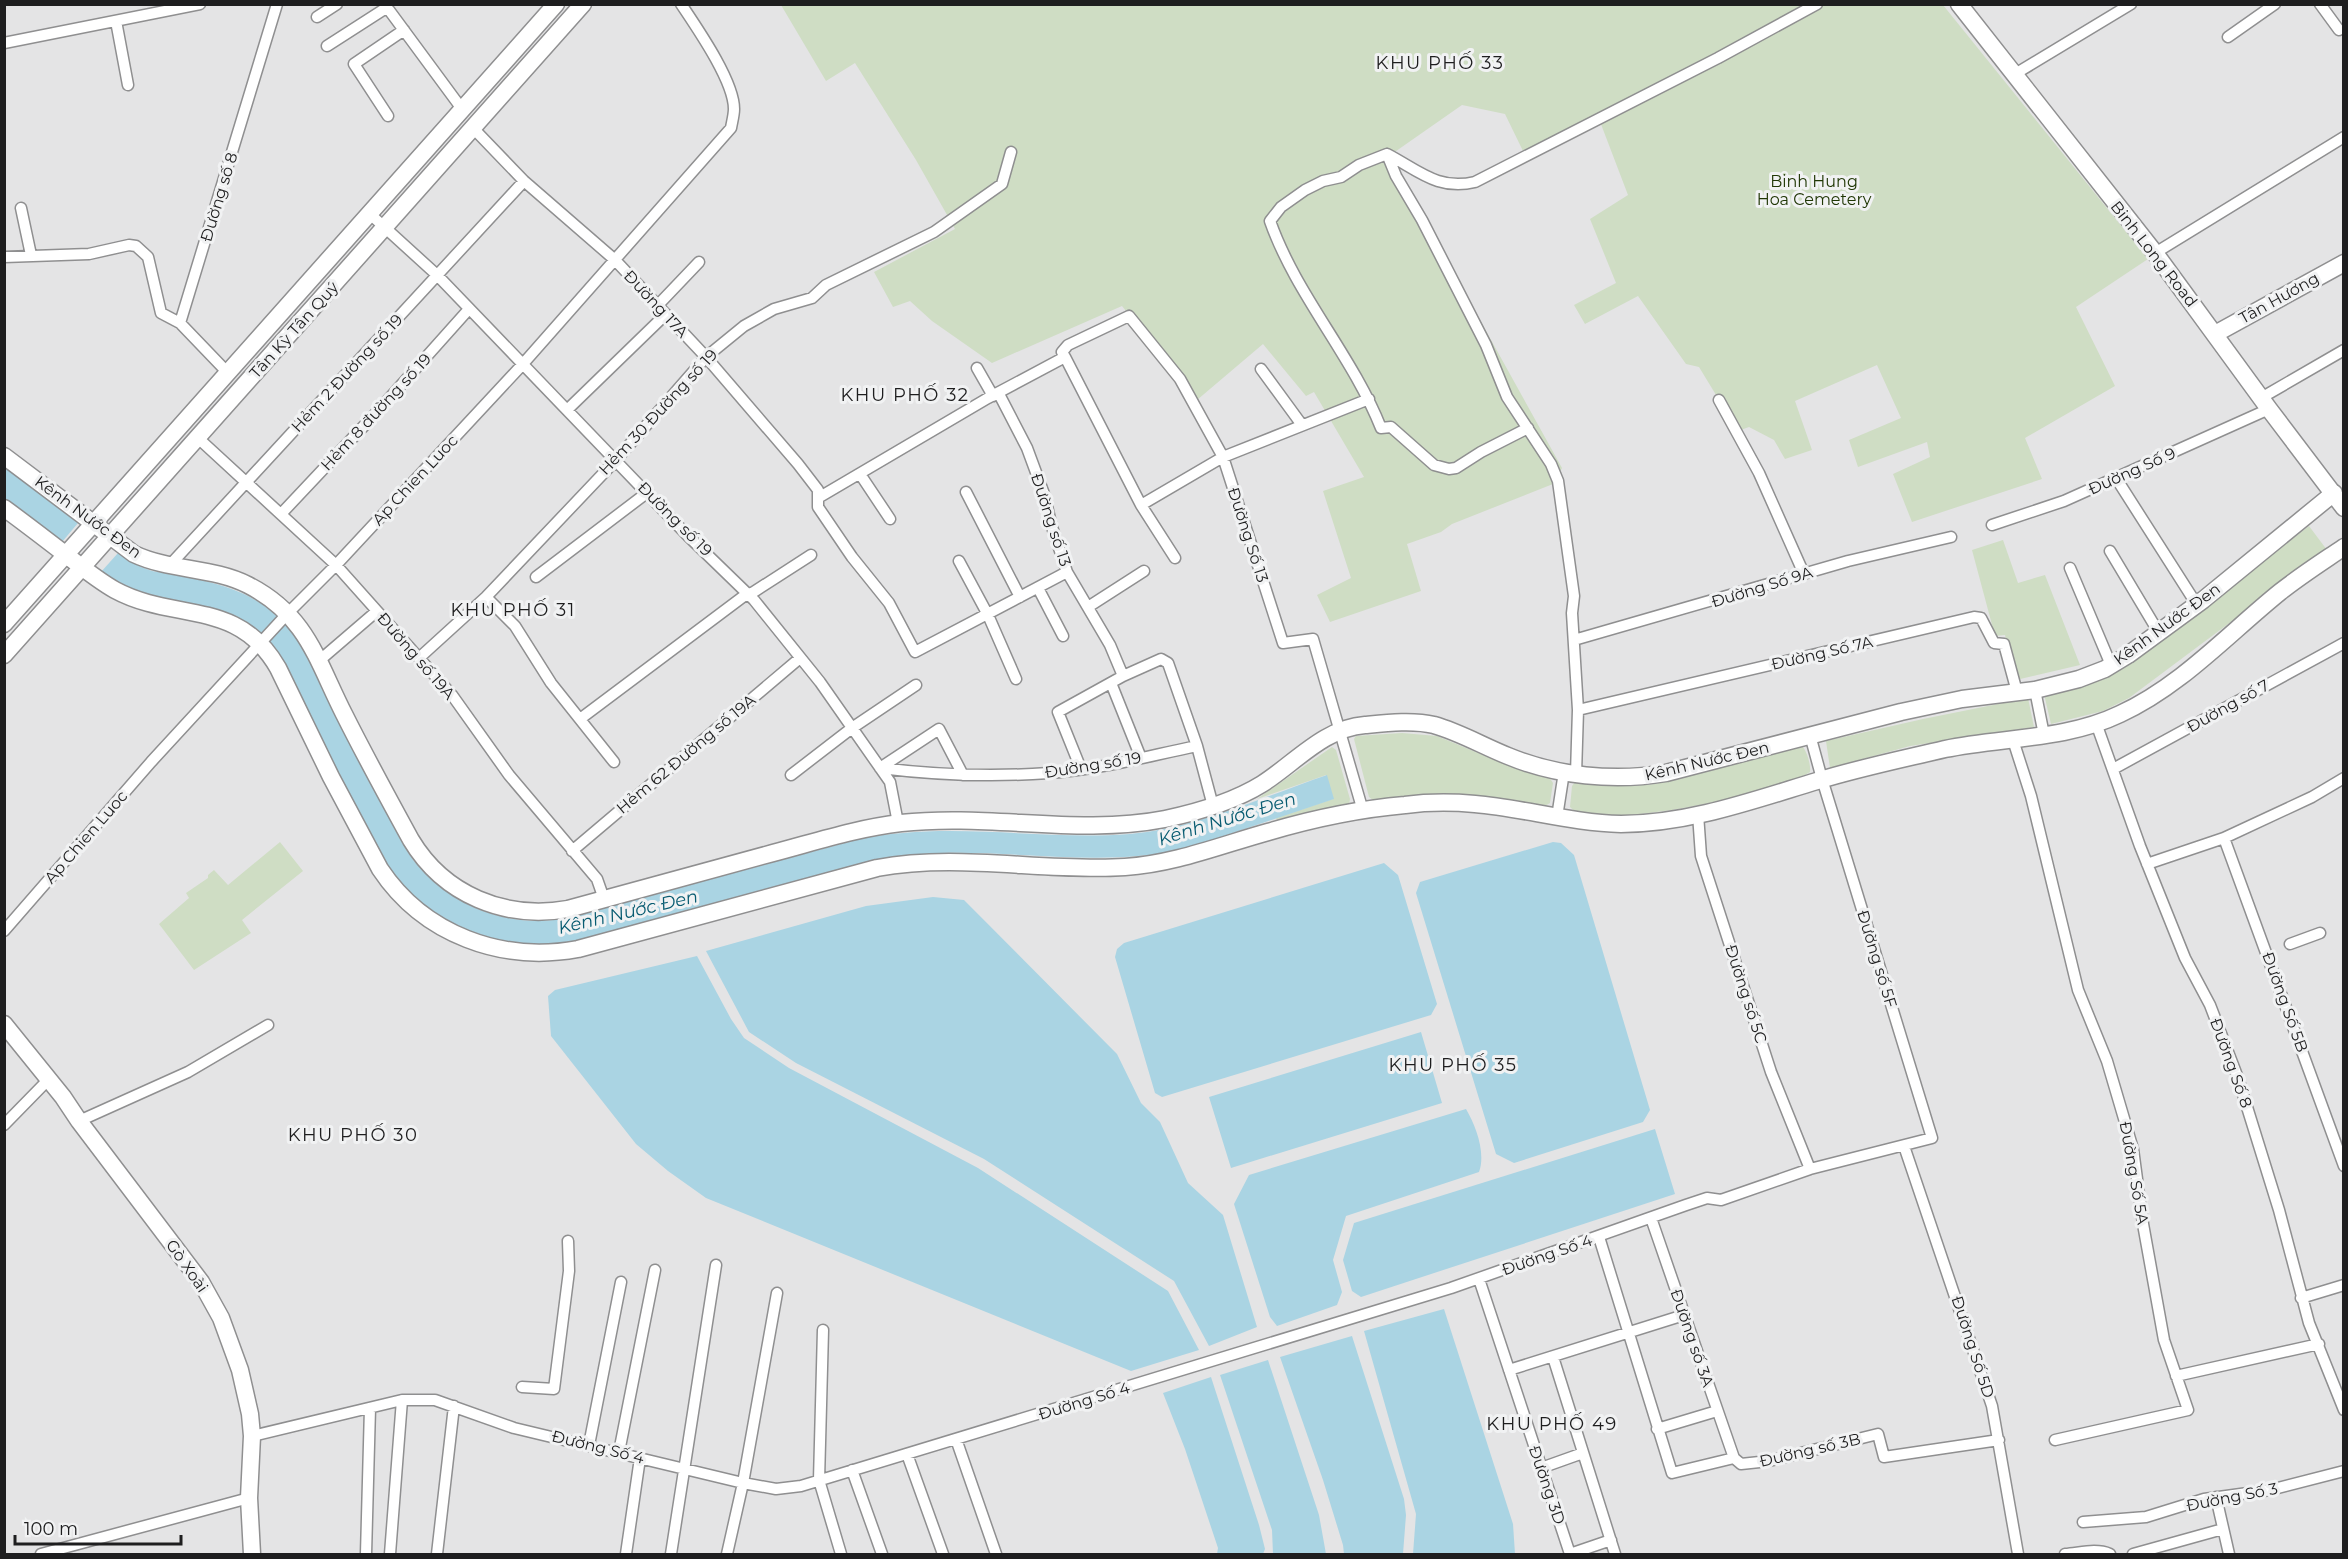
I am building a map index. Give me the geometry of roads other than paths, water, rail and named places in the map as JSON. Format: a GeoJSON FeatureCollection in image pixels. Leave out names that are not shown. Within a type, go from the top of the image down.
{"type":"FeatureCollection","features":[{"type":"Feature","properties":{"kind":"street"},"geometry":{"type":"LineString","coordinates":[[4,43],[200,4]]}},
{"type":"Feature","properties":{"kind":"street","name":"Đường số 8"},"geometry":{"type":"LineString","coordinates":[[180,323],[277,4]]}},
{"type":"Feature","properties":{"kind":"street"},"geometry":{"type":"LineString","coordinates":[[317,17],[337,4]]}},
{"type":"Feature","properties":{"kind":"street","name":"Tân Kỳ Tân Quý"},"geometry":{"type":"LineString","coordinates":[[4,624],[556,4]]}},
{"type":"Feature","properties":{"kind":"street","name":"Tân Kỳ Tân Quý"},"geometry":{"type":"LineString","coordinates":[[4,655],[584,4]]}},
{"type":"Feature","properties":{"kind":"street","name":"Ap Chien Luoc"},"geometry":{"type":"LineString","coordinates":[[4,931],[262,641],[522,365],[731,128],[734,108],[724,76],[681,4]]}},
{"type":"Feature","properties":{"kind":"street"},"geometry":{"type":"LineString","coordinates":[[1387,154],[1438,182],[1453,185],[1475,182],[1718,58],[1817,4]]}},
{"type":"Feature","properties":{"kind":"street","name":"Binh Long Road"},"geometry":{"type":"LineString","coordinates":[[1959,4],[2156,253],[2264,404],[2334,493],[2343,508]]}},
{"type":"Feature","properties":{"kind":"street"},"geometry":{"type":"LineString","coordinates":[[2014,74],[2131,4]]}},
{"type":"Feature","properties":{"kind":"street"},"geometry":{"type":"LineString","coordinates":[[2228,37],[2275,4]]}},
{"type":"Feature","properties":{"kind":"street"},"geometry":{"type":"LineString","coordinates":[[2320,4],[2339,30]]}},
{"type":"Feature","properties":{"kind":"street"},"geometry":{"type":"LineString","coordinates":[[327,46],[386,9],[462,109]]}},
{"type":"Feature","properties":{"kind":"street"},"geometry":{"type":"LineString","coordinates":[[116,21],[128,85]]}},
{"type":"Feature","properties":{"kind":"street"},"geometry":{"type":"LineString","coordinates":[[388,116],[354,64],[404,30]]}},
{"type":"Feature","properties":{"kind":"street","name":"Đường 17A"},"geometry":{"type":"LineString","coordinates":[[473,128],[525,181],[615,260],[706,357],[798,464],[818,490],[818,507],[852,557],[889,603],[915,652],[988,615]]}},
{"type":"Feature","properties":{"kind":"street"},"geometry":{"type":"LineString","coordinates":[[2156,253],[2343,137]]}},
{"type":"Feature","properties":{"kind":"street","name":"Hẻm 30 Đường số 19"},"geometry":{"type":"LineString","coordinates":[[419,658],[486,597],[616,459],[706,357],[744,326],[774,309],[812,298],[826,285],[934,232],[1002,184],[1011,152]]}},
{"type":"Feature","properties":{"kind":"street"},"geometry":{"type":"LineString","coordinates":[[1387,154],[1359,165],[1341,177],[1323,181],[1305,190],[1281,207],[1270,221],[1277,241],[1308,299],[1369,399],[1380,428],[1391,427],[1434,465],[1443,468],[1456,468],[1481,452],[1528,428]]}},
{"type":"Feature","properties":{"kind":"street"},"geometry":{"type":"LineString","coordinates":[[1387,154],[1396,176],[1422,220],[1486,345],[1507,397],[1551,464],[1559,488],[1574,596],[1578,710],[1570,773],[1557,817]]}},
{"type":"Feature","properties":{"kind":"street","name":"Hẻm 2 Đường số 19"},"geometry":{"type":"LineString","coordinates":[[169,566],[525,181]]}},
{"type":"Feature","properties":{"kind":"street"},"geometry":{"type":"LineString","coordinates":[[21,208],[31,255]]}},
{"type":"Feature","properties":{"kind":"street","name":"Đường số 19"},"geometry":{"type":"LineString","coordinates":[[370,214],[437,275],[688,536],[748,594],[801,658],[890,782],[898,823]]}},
{"type":"Feature","properties":{"kind":"street"},"geometry":{"type":"LineString","coordinates":[[4,257],[89,254],[129,245],[136,246],[148,257],[161,313],[180,323],[228,373]]}},
{"type":"Feature","properties":{"kind":"street"},"geometry":{"type":"LineString","coordinates":[[567,410],[662,310],[699,262]]}},
{"type":"Feature","properties":{"kind":"street","name":"Tân Hương"},"geometry":{"type":"LineString","coordinates":[[2215,334],[2343,263]]}},
{"type":"Feature","properties":{"kind":"street","name":"Hẻm 8 đường số 19"},"geometry":{"type":"LineString","coordinates":[[281,514],[470,309]]}},
{"type":"Feature","properties":{"kind":"street"},"geometry":{"type":"LineString","coordinates":[[1175,558],[1142,505],[1062,352],[1068,345],[1129,316],[1180,379],[1223,457]]}},
{"type":"Feature","properties":{"kind":"street","name":"Đường Số 9"},"geometry":{"type":"LineString","coordinates":[[1992,525],[2064,501],[2116,478],[2264,404],[2343,350]]}},
{"type":"Feature","properties":{"kind":"street"},"geometry":{"type":"LineString","coordinates":[[818,498],[1065,357]]}},
{"type":"Feature","properties":{"kind":"street","name":"Đường số 13"},"geometry":{"type":"LineString","coordinates":[[977,368],[1010,412],[1041,484],[1052,528],[1068,572],[1110,645],[1123,676]]}},
{"type":"Feature","properties":{"kind":"street"},"geometry":{"type":"LineString","coordinates":[[1261,369],[1302,425]]}},
{"type":"Feature","properties":{"kind":"street"},"geometry":{"type":"LineString","coordinates":[[1142,505],[1223,457],[1369,399]]}},
{"type":"Feature","properties":{"kind":"street"},"geometry":{"type":"LineString","coordinates":[[1719,400],[1759,473],[1804,574]]}},
{"type":"Feature","properties":{"kind":"street","name":"Đường số 19A"},"geometry":{"type":"LineString","coordinates":[[198,438],[336,565],[452,695],[509,776],[597,879],[604,899]]}},
{"type":"Feature","properties":{"kind":"street","name":"Kênh Nước Đen"},"geometry":{"type":"LineString","coordinates":[[4,456],[134,554],[169,566],[243,582],[259,591],[307,637],[343,712],[411,840],[424,859],[442,878],[473,897],[512,910],[556,911],[850,832],[898,823],[946,820],[1117,825],[1166,819],[1237,797],[1262,783],[1319,742],[1341,730],[1368,724],[1427,724],[1443,728],[1511,758],[1570,773],[1617,778],[1654,775],[1940,704],[2035,690],[2079,679],[2111,665],[2197,604],[2334,493]]}},
{"type":"Feature","properties":{"kind":"street","name":"Đường Số 13"},"geometry":{"type":"LineString","coordinates":[[1223,457],[1283,643],[1313,639],[1341,730]]}},
{"type":"Feature","properties":{"kind":"street"},"geometry":{"type":"LineString","coordinates":[[860,474],[890,519]]}},
{"type":"Feature","properties":{"kind":"street"},"geometry":{"type":"LineString","coordinates":[[2116,478],[2197,604]]}},
{"type":"Feature","properties":{"kind":"street"},"geometry":{"type":"LineString","coordinates":[[536,577],[648,492]]}},
{"type":"Feature","properties":{"kind":"street"},"geometry":{"type":"LineString","coordinates":[[966,492],[1020,597]]}},
{"type":"Feature","properties":{"kind":"street"},"geometry":{"type":"LineString","coordinates":[[4,507],[105,584],[124,594],[145,602],[225,620],[262,641],[278,668],[331,777],[380,869],[390,883],[413,907],[442,928],[474,943],[509,951],[548,953],[578,949],[891,866],[939,862],[1131,867],[1175,859],[1292,825],[1400,805],[1476,804],[1557,817],[1623,824],[1698,814],[1762,799],[1822,779],[1944,749],[2044,735],[2096,723],[2121,714],[2175,681],[2283,590],[2343,548]]}},
{"type":"Feature","properties":{"kind":"street","name":"Đường Số 9A"},"geometry":{"type":"LineString","coordinates":[[1574,640],[1804,574],[1951,537]]}},
{"type":"Feature","properties":{"kind":"street"},"geometry":{"type":"LineString","coordinates":[[2110,551],[2158,633]]}},
{"type":"Feature","properties":{"kind":"street"},"geometry":{"type":"LineString","coordinates":[[580,719],[748,594],[811,555]]}},
{"type":"Feature","properties":{"kind":"street"},"geometry":{"type":"LineString","coordinates":[[958,561],[988,615],[1016,679]]}},
{"type":"Feature","properties":{"kind":"street"},"geometry":{"type":"LineString","coordinates":[[2070,568],[2111,665]]}},
{"type":"Feature","properties":{"kind":"street"},"geometry":{"type":"LineString","coordinates":[[1088,607],[1144,571]]}},
{"type":"Feature","properties":{"kind":"street"},"geometry":{"type":"LineString","coordinates":[[988,615],[1068,572]]}},
{"type":"Feature","properties":{"kind":"street"},"geometry":{"type":"LineString","coordinates":[[1038,588],[1063,636]]}},
{"type":"Feature","properties":{"kind":"street"},"geometry":{"type":"LineString","coordinates":[[486,597],[515,626],[551,683],[614,762]]}},
{"type":"Feature","properties":{"kind":"street"},"geometry":{"type":"LineString","coordinates":[[320,660],[377,611]]}},
{"type":"Feature","properties":{"kind":"street","name":"Đường Số 7A"},"geometry":{"type":"LineString","coordinates":[[1578,710],[1974,617],[1981,618],[1994,643],[2004,644],[2017,692]]}},
{"type":"Feature","properties":{"kind":"street","name":"Đường số 7"},"geometry":{"type":"LineString","coordinates":[[2113,769],[2343,643]]}},
{"type":"Feature","properties":{"kind":"street","name":"Hẻm 62 Đường số 19A"},"geometry":{"type":"LineString","coordinates":[[572,851],[801,658]]}},
{"type":"Feature","properties":{"kind":"street"},"geometry":{"type":"LineString","coordinates":[[1081,769],[1058,712],[1123,676],[1161,659],[1168,663],[1197,746],[1213,806]]}},
{"type":"Feature","properties":{"kind":"street"},"geometry":{"type":"LineString","coordinates":[[1111,683],[1141,758]]}},
{"type":"Feature","properties":{"kind":"street"},"geometry":{"type":"LineString","coordinates":[[791,775],[852,728],[916,685]]}},
{"type":"Feature","properties":{"kind":"street"},"geometry":{"type":"LineString","coordinates":[[2035,690],[2044,735]]}},
{"type":"Feature","properties":{"kind":"street","name":"Đường Số 8"},"geometry":{"type":"LineString","coordinates":[[2096,723],[2147,864],[2185,958],[2210,1005],[2238,1078],[2279,1210],[2301,1298],[2343,1410]]}},
{"type":"Feature","properties":{"kind":"street"},"geometry":{"type":"LineString","coordinates":[[880,768],[939,729],[963,775]]}},
{"type":"Feature","properties":{"kind":"street"},"geometry":{"type":"LineString","coordinates":[[1341,730],[1363,811]]}},
{"type":"Feature","properties":{"kind":"street","name":"Đường số 5F"},"geometry":{"type":"LineString","coordinates":[[1810,735],[1932,1138],[1904,1146]]}},
{"type":"Feature","properties":{"kind":"street","name":"Đường Số 5A"},"geometry":{"type":"LineString","coordinates":[[2013,740],[2031,796],[2078,990],[2107,1061],[2133,1149],[2143,1224],[2164,1340],[2188,1410],[2055,1440]]}},
{"type":"Feature","properties":{"kind":"street","name":"Đường số 19"},"geometry":{"type":"LineString","coordinates":[[880,768],[915,773],[963,775],[1050,773],[1197,746]]}},
{"type":"Feature","properties":{"kind":"street"},"geometry":{"type":"LineString","coordinates":[[2147,864],[2224,838],[2312,797],[2343,778]]}},
{"type":"Feature","properties":{"kind":"street","name":"Đường số 5C"},"geometry":{"type":"LineString","coordinates":[[1698,814],[1701,856],[1772,1072],[1810,1169]]}},
{"type":"Feature","properties":{"kind":"street","name":"Đường Số 5B"},"geometry":{"type":"LineString","coordinates":[[2224,838],[2343,1166]]}},
{"type":"Feature","properties":{"kind":"street"},"geometry":{"type":"LineString","coordinates":[[2290,944],[2320,933]]}},
{"type":"Feature","properties":{"kind":"street","name":"Gò Xoài"},"geometry":{"type":"LineString","coordinates":[[4,1024],[63,1097],[201,1282],[221,1318],[240,1370],[250,1414],[252,1436],[249,1498],[252,1554]]}},
{"type":"Feature","properties":{"kind":"street"},"geometry":{"type":"LineString","coordinates":[[79,1121],[188,1072],[267,1025]]}},
{"type":"Feature","properties":{"kind":"street"},"geometry":{"type":"LineString","coordinates":[[4,1125],[48,1080]]}},
{"type":"Feature","properties":{"kind":"street","name":"Đường Số 4"},"geometry":{"type":"LineString","coordinates":[[252,1436],[402,1400],[435,1400],[514,1428],[776,1490],[907,1454],[1479,1279],[1707,1198],[1721,1200],[1810,1169],[1904,1146]]}},
{"type":"Feature","properties":{"kind":"street","name":"Đường Số 5D"},"geometry":{"type":"LineString","coordinates":[[1904,1146],[1980,1367],[1999,1440],[2018,1554]]}},
{"type":"Feature","properties":{"kind":"street","name":"Đường số 3A"},"geometry":{"type":"LineString","coordinates":[[1651,1218],[1734,1458]]}},
{"type":"Feature","properties":{"kind":"street","name":"Đường số 3B"},"geometry":{"type":"LineString","coordinates":[[1599,1237],[1672,1473],[1734,1458],[1741,1464],[1769,1461],[1878,1434],[1884,1457],[1999,1440]]}},
{"type":"Feature","properties":{"kind":"street"},"geometry":{"type":"LineString","coordinates":[[522,1387],[554,1389],[569,1271],[568,1241]]}},
{"type":"Feature","properties":{"kind":"street"},"geometry":{"type":"LineString","coordinates":[[671,1554],[716,1265]]}},
{"type":"Feature","properties":{"kind":"street"},"geometry":{"type":"LineString","coordinates":[[619,1452],[655,1270]]}},
{"type":"Feature","properties":{"kind":"street","name":"Đường 3D"},"geometry":{"type":"LineString","coordinates":[[1479,1279],[1570,1554]]}},
{"type":"Feature","properties":{"kind":"street"},"geometry":{"type":"LineString","coordinates":[[589,1445],[621,1281]]}},
{"type":"Feature","properties":{"kind":"street"},"geometry":{"type":"LineString","coordinates":[[2301,1298],[2343,1285]]}},
{"type":"Feature","properties":{"kind":"street"},"geometry":{"type":"LineString","coordinates":[[727,1554],[743,1483],[777,1293]]}},
{"type":"Feature","properties":{"kind":"street"},"geometry":{"type":"LineString","coordinates":[[1509,1370],[1684,1315]]}},
{"type":"Feature","properties":{"kind":"street"},"geometry":{"type":"LineString","coordinates":[[823,1330],[819,1480],[841,1554]]}},
{"type":"Feature","properties":{"kind":"street"},"geometry":{"type":"LineString","coordinates":[[2176,1376],[2319,1344]]}},
{"type":"Feature","properties":{"kind":"street"},"geometry":{"type":"LineString","coordinates":[[1552,1357],[1616,1554]]}},
{"type":"Feature","properties":{"kind":"street"},"geometry":{"type":"LineString","coordinates":[[390,1554],[402,1400]]}},
{"type":"Feature","properties":{"kind":"street"},"geometry":{"type":"LineString","coordinates":[[437,1554],[454,1406]]}},
{"type":"Feature","properties":{"kind":"street"},"geometry":{"type":"LineString","coordinates":[[366,1554],[370,1408]]}},
{"type":"Feature","properties":{"kind":"street"},"geometry":{"type":"LineString","coordinates":[[1657,1429],[1717,1410]]}},
{"type":"Feature","properties":{"kind":"street"},"geometry":{"type":"LineString","coordinates":[[956,1439],[996,1554]]}},
{"type":"Feature","properties":{"kind":"street"},"geometry":{"type":"LineString","coordinates":[[1541,1468],[1583,1453]]}},
{"type":"Feature","properties":{"kind":"street"},"geometry":{"type":"LineString","coordinates":[[907,1454],[943,1554]]}},
{"type":"Feature","properties":{"kind":"street"},"geometry":{"type":"LineString","coordinates":[[626,1554],[640,1458]]}},
{"type":"Feature","properties":{"kind":"street"},"geometry":{"type":"LineString","coordinates":[[852,1470],[882,1554]]}},
{"type":"Feature","properties":{"kind":"street","name":"Đường Số 3"},"geometry":{"type":"LineString","coordinates":[[2083,1522],[2146,1517],[2216,1497],[2270,1490],[2343,1471]]}},
{"type":"Feature","properties":{"kind":"street"},"geometry":{"type":"LineString","coordinates":[[2216,1497],[2229,1554]]}},
{"type":"Feature","properties":{"kind":"street"},"geometry":{"type":"LineString","coordinates":[[41,1554],[249,1498]]}},
{"type":"Feature","properties":{"kind":"street"},"geometry":{"type":"LineString","coordinates":[[2133,1554],[2223,1529]]}},
{"type":"Feature","properties":{"kind":"street"},"geometry":{"type":"LineString","coordinates":[[1570,1554],[1611,1540]]}},
{"type":"Feature","properties":{"kind":"street"},"geometry":{"type":"LineString","coordinates":[[2065,1554],[2092,1551],[2103,1551],[2110,1554]]}},
{"type":"Feature","properties":{"kind":"water"},"geometry":{"type":"Polygon","coordinates":[[[4,466],[78,523],[62,542],[5,498],[4,466]]]}},
{"type":"Feature","properties":{"kind":"water"},"geometry":{"type":"Polygon","coordinates":[[[118,553],[152,571],[199,580],[244,594],[281,620],[304,650],[394,828],[414,861],[445,891],[462,902],[501,916],[521,920],[563,919],[856,840],[891,834],[959,831],[1095,835],[1154,831],[1204,819],[1327,775],[1334,799],[1185,849],[1155,854],[1094,858],[942,853],[896,857],[869,861],[570,942],[517,943],[492,938],[444,919],[404,886],[387,865],[371,838],[283,660],[266,638],[230,614],[152,596],[115,581],[101,572],[118,553]]]}},
{"type":"Feature","properties":{"kind":"water"},"geometry":{"type":"Polygon","coordinates":[[[1553,842],[1561,843],[1574,855],[1650,1110],[1643,1122],[1514,1163],[1496,1154],[1416,893],[1420,882],[1553,842]]]}},
{"type":"Feature","properties":{"kind":"water"},"geometry":{"type":"Polygon","coordinates":[[[1384,863],[1398,875],[1437,1004],[1431,1015],[1162,1097],[1155,1093],[1115,957],[1117,949],[1124,943],[1384,863]]]}},
{"type":"Feature","properties":{"kind":"water"},"geometry":{"type":"Polygon","coordinates":[[[933,897],[964,900],[1117,1054],[1141,1103],[1160,1122],[1188,1183],[1223,1215],[1257,1327],[1209,1346],[1174,1281],[984,1159],[796,1063],[749,1032],[706,951],[866,906],[933,897]]]}},
{"type":"Feature","properties":{"kind":"water"},"geometry":{"type":"Polygon","coordinates":[[[697,956],[731,1019],[744,1038],[789,1068],[978,1168],[1168,1291],[1199,1350],[1131,1371],[706,1198],[668,1171],[636,1144],[551,1036],[548,996],[555,990],[697,956]]]}},
{"type":"Feature","properties":{"kind":"water"},"geometry":{"type":"Polygon","coordinates":[[[1421,1032],[1442,1103],[1231,1168],[1209,1097],[1421,1032]]]}},
{"type":"Feature","properties":{"kind":"water"},"geometry":{"type":"Polygon","coordinates":[[[1466,1109],[1481,1148],[1479,1172],[1346,1216],[1333,1260],[1342,1292],[1337,1305],[1277,1326],[1270,1317],[1234,1204],[1249,1175],[1466,1109]]]}},
{"type":"Feature","properties":{"kind":"water"},"geometry":{"type":"Polygon","coordinates":[[[1655,1129],[1675,1194],[1361,1297],[1352,1291],[1343,1260],[1354,1223],[1655,1129]]]}},
{"type":"Feature","properties":{"kind":"water"},"geometry":{"type":"Polygon","coordinates":[[[1444,1309],[1513,1524],[1515,1554],[1413,1554],[1416,1514],[1364,1331],[1444,1309]]]}},
{"type":"Feature","properties":{"kind":"water"},"geometry":{"type":"Polygon","coordinates":[[[1352,1336],[1404,1499],[1406,1515],[1403,1554],[1344,1554],[1323,1480],[1280,1357],[1352,1336]]]}},
{"type":"Feature","properties":{"kind":"water"},"geometry":{"type":"Polygon","coordinates":[[[1268,1360],[1319,1515],[1326,1554],[1273,1554],[1272,1530],[1220,1375],[1268,1360]]]}},
{"type":"Feature","properties":{"kind":"water"},"geometry":{"type":"Polygon","coordinates":[[[1211,1377],[1259,1525],[1265,1549],[1263,1554],[1217,1554],[1218,1548],[1185,1449],[1163,1393],[1211,1377]]]}},
{"type":"Feature","properties":{"kind":"district","name":"KHU PHỐ 33"},"geometry":{"type":"Point","coordinates":[1440,63]}},
{"type":"Feature","properties":{"kind":"district","name":"KHU PHỐ 32"},"geometry":{"type":"Point","coordinates":[905,395]}},
{"type":"Feature","properties":{"kind":"district","name":"KHU PHỐ 31"},"geometry":{"type":"Point","coordinates":[513,610]}},
{"type":"Feature","properties":{"kind":"district","name":"KHU PHỐ 35"},"geometry":{"type":"Point","coordinates":[1453,1065]}},
{"type":"Feature","properties":{"kind":"district","name":"KHU PHỐ 30"},"geometry":{"type":"Point","coordinates":[353,1135]}},
{"type":"Feature","properties":{"kind":"district","name":"KHU PHỐ 49"},"geometry":{"type":"Point","coordinates":[1552,1424]}},
{"type":"Feature","properties":{"kind":"park label","name":"Binh Hung Hoa Cemetery"},"geometry":{"type":"Point","coordinates":[1814,190]}}]}
